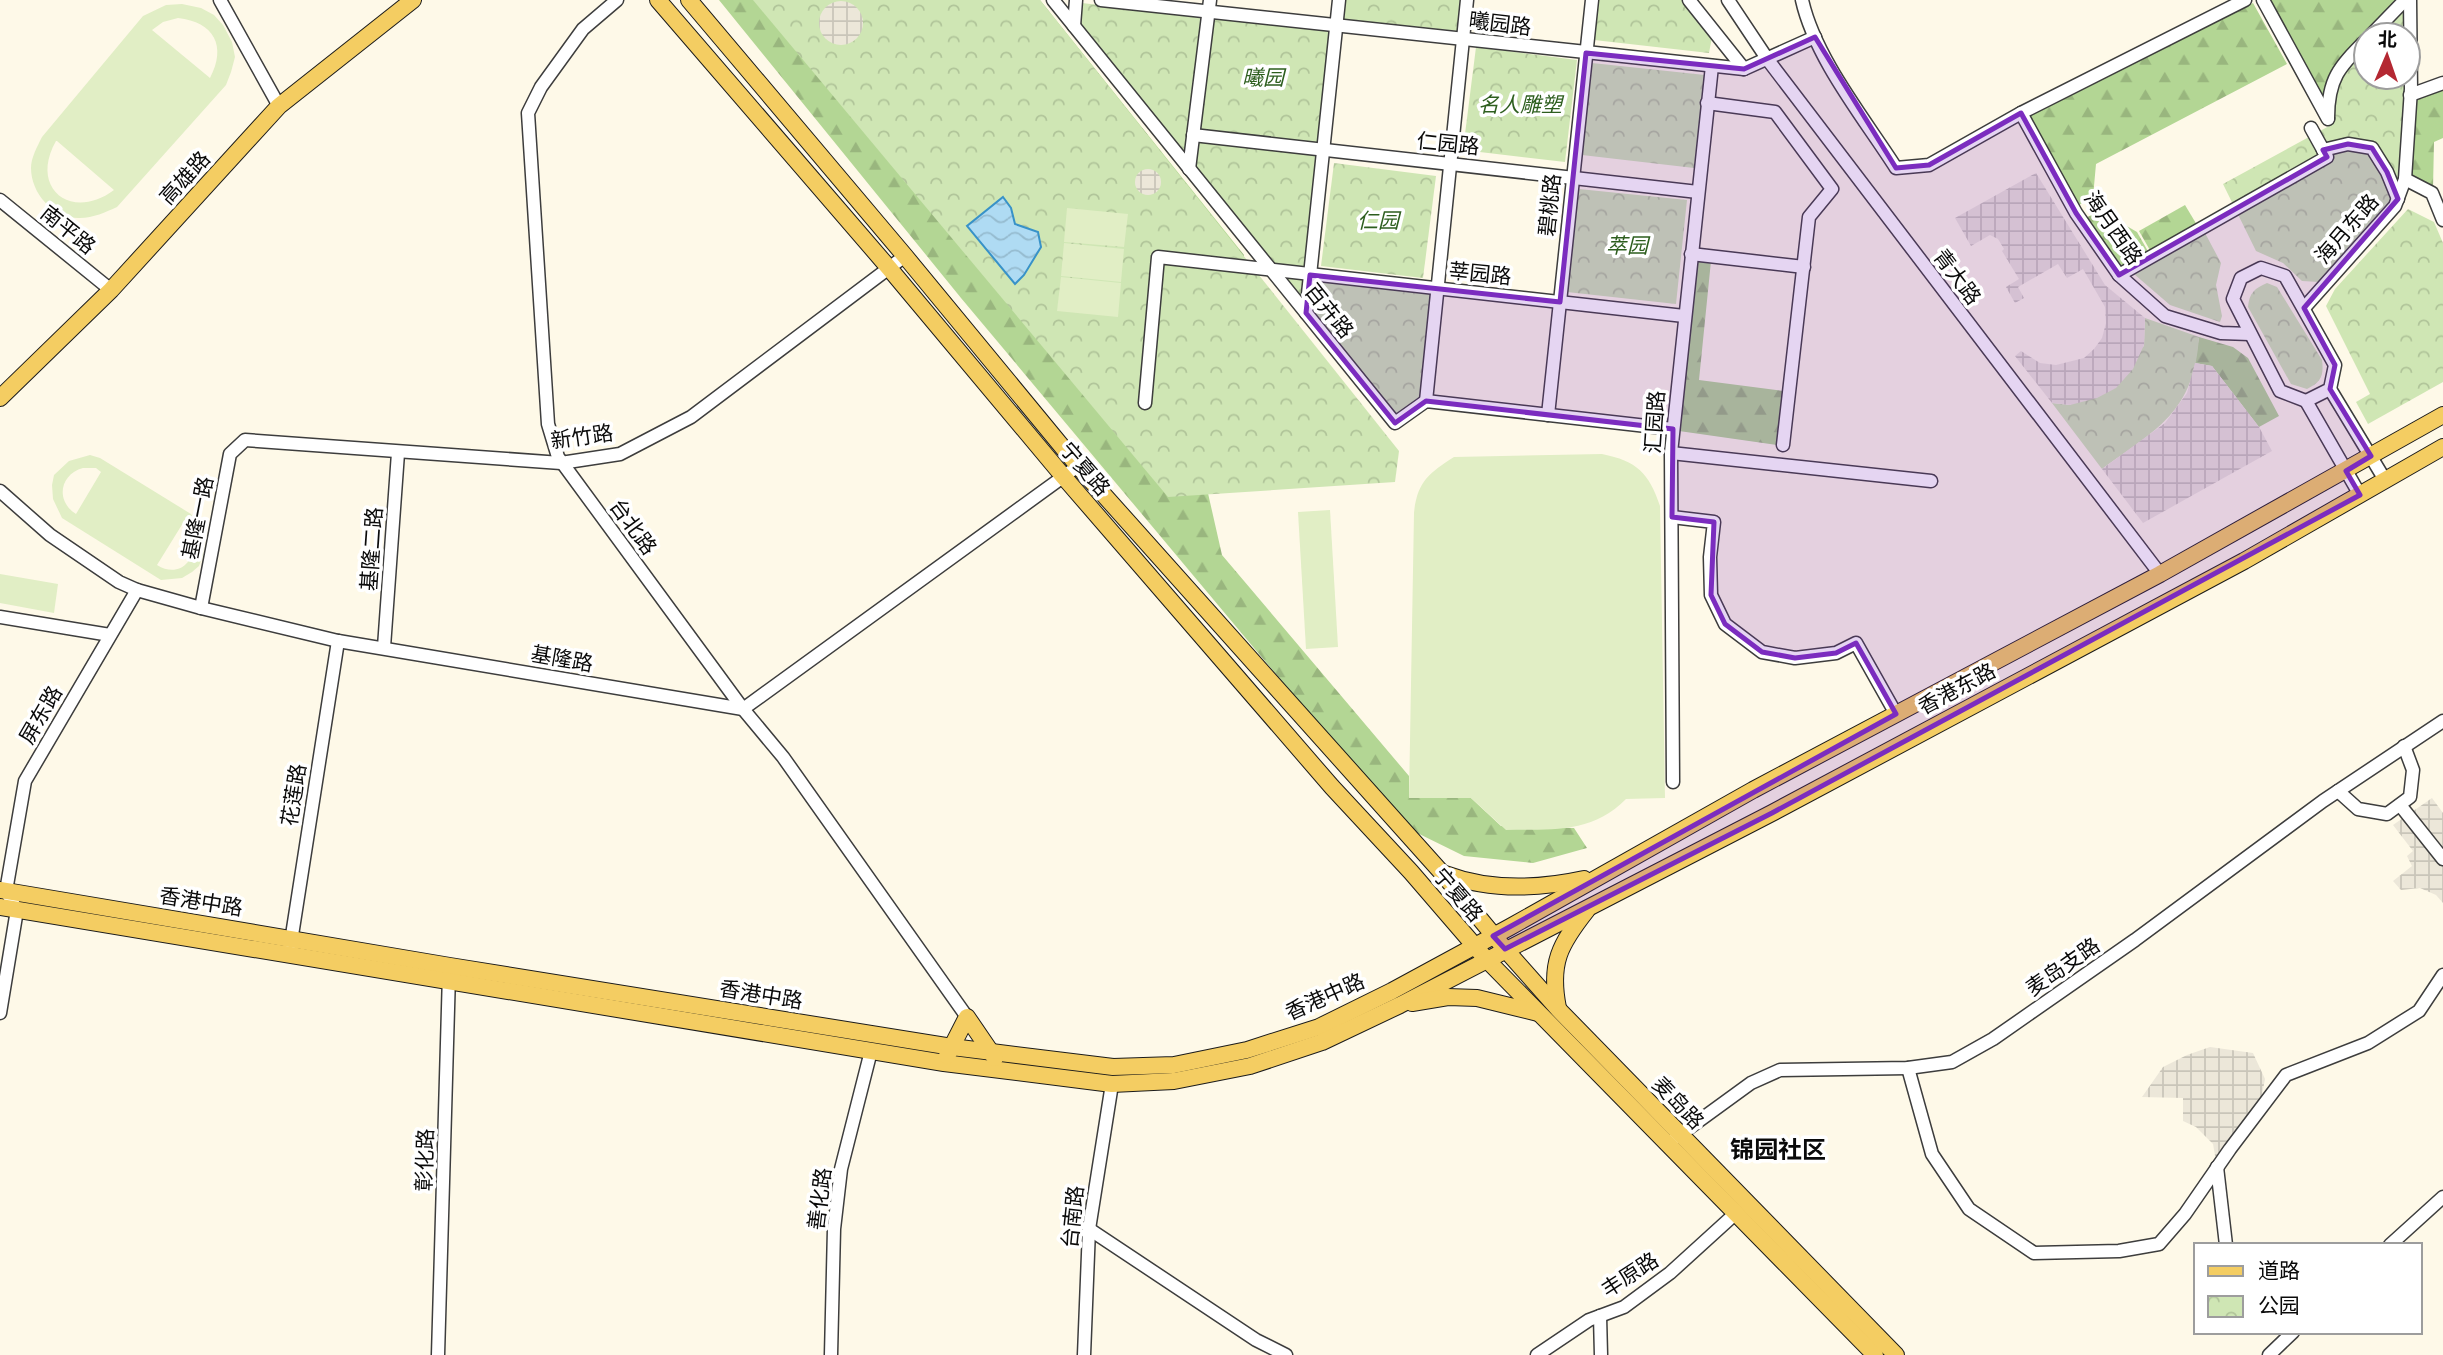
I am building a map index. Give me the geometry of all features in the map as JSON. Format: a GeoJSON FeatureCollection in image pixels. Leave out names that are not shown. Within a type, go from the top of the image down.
{"type":"FeatureCollection","features":[{"type":"Feature","properties":{"kind":"main road","name":"高雄路"},"geometry":{"type":"LineString","coordinates":[[0,398],[111,290],[279,106],[413,0]]}},
{"type":"Feature","properties":{"kind":"main road","name":"宁夏路"},"geometry":{"type":"LineString","coordinates":[[658,0],[889,268],[1063,476],[1486,959]]}},
{"type":"Feature","properties":{"kind":"main road","name":"宁夏路"},"geometry":{"type":"LineString","coordinates":[[689,0],[1078,466],[1442,873],[1493,936]]}},
{"type":"Feature","properties":{"kind":"main road","name":"香港东路"},"geometry":{"type":"LineString","coordinates":[[1493,936],[1753,790],[2160,574],[2443,415]]}},
{"type":"Feature","properties":{"kind":"main road","name":"香港东路"},"geometry":{"type":"LineString","coordinates":[[1486,959],[1589,908],[2245,561],[2443,447]]}},
{"type":"Feature","properties":{"kind":"main road"},"geometry":{"type":"LineString","coordinates":[[1442,873],[1467,882],[1501,887],[1556,885],[1601,875]]}},
{"type":"Feature","properties":{"kind":"main road","name":"香港中路"},"geometry":{"type":"LineString","coordinates":[[3,890],[291,939],[449,974],[871,1051],[1112,1084],[1174,1081],[1250,1066],[1322,1042],[1486,959]]}},
{"type":"Feature","properties":{"kind":"main road","name":"香港中路"},"geometry":{"type":"LineString","coordinates":[[0,907],[289,956],[449,974],[952,1047],[1112,1067],[1174,1065],[1247,1050],[1319,1027],[1493,936]]}},
{"type":"Feature","properties":{"kind":"main road"},"geometry":{"type":"LineString","coordinates":[[1559,1010],[1554,988],[1559,951],[1589,908]]}},
{"type":"Feature","properties":{"kind":"main road","name":"麦岛路"},"geometry":{"type":"LineString","coordinates":[[1493,936],[1674,1139],[1736,1213],[1875,1355]]}},
{"type":"Feature","properties":{"kind":"main road","name":"麦岛路"},"geometry":{"type":"LineString","coordinates":[[1486,959],[1896,1355]]}},
{"type":"Feature","properties":{"kind":"main road"},"geometry":{"type":"LineString","coordinates":[[1399,1005],[1448,997],[1477,998],[1542,1014]]}},
{"type":"Feature","properties":{"kind":"main road"},"geometry":{"type":"LineString","coordinates":[[944,1063],[967,1017],[992,1052],[1000,1070]]}},
{"type":"Feature","properties":{"kind":"street"},"geometry":{"type":"LineString","coordinates":[[220,0],[279,106]]}},
{"type":"Feature","properties":{"kind":"street","name":"台北路"},"geometry":{"type":"LineString","coordinates":[[617,0],[583,29],[541,87],[528,113],[548,424],[558,457],[743,709],[783,757],[967,1017]]}},
{"type":"Feature","properties":{"kind":"street","name":"百卉路"},"geometry":{"type":"LineString","coordinates":[[1053,0],[1395,424],[1426,401]]}},
{"type":"Feature","properties":{"kind":"street"},"geometry":{"type":"LineString","coordinates":[[1074,26],[1076,0]]}},
{"type":"Feature","properties":{"kind":"street","name":"曦园路"},"geometry":{"type":"LineString","coordinates":[[1101,0],[1209,6],[1336,26],[1744,69],[1815,37]]}},
{"type":"Feature","properties":{"kind":"street"},"geometry":{"type":"LineString","coordinates":[[1306,313],[1339,0]]}},
{"type":"Feature","properties":{"kind":"street"},"geometry":{"type":"LineString","coordinates":[[1468,0],[1426,401],[1673,429]]}},
{"type":"Feature","properties":{"kind":"street","name":"碧桃路"},"geometry":{"type":"LineString","coordinates":[[1548,415],[1592,0]]}},
{"type":"Feature","properties":{"kind":"street"},"geometry":{"type":"LineString","coordinates":[[1689,0],[1744,69]]}},
{"type":"Feature","properties":{"kind":"street","name":"青大路"},"geometry":{"type":"LineString","coordinates":[[1728,0],[1768,60],[2160,574]]}},
{"type":"Feature","properties":{"kind":"street"},"geometry":{"type":"LineString","coordinates":[[1802,0],[1807,22],[1823,55],[1896,168],[1929,165],[2021,113],[2245,0]]}},
{"type":"Feature","properties":{"kind":"street"},"geometry":{"type":"LineString","coordinates":[[2263,0],[2328,119],[2328,93],[2342,63],[2352,53]]}},
{"type":"Feature","properties":{"kind":"street"},"geometry":{"type":"LineString","coordinates":[[2385,21],[2407,0]]}},
{"type":"Feature","properties":{"kind":"street","name":"海月东路"},"geometry":{"type":"LineString","coordinates":[[2304,308],[2395,206],[2405,179],[2410,95],[2407,0]]}},
{"type":"Feature","properties":{"kind":"street"},"geometry":{"type":"LineString","coordinates":[[1189,169],[1209,6]]}},
{"type":"Feature","properties":{"kind":"street","name":"汇园路"},"geometry":{"type":"LineString","coordinates":[[1672,782],[1671,453],[1712,66]]}},
{"type":"Feature","properties":{"kind":"street"},"geometry":{"type":"LineString","coordinates":[[2410,95],[2443,83]]}},
{"type":"Feature","properties":{"kind":"street"},"geometry":{"type":"LineString","coordinates":[[1707,103],[1775,112],[1832,189],[1809,217],[1783,445]]}},
{"type":"Feature","properties":{"kind":"street","name":"海月西路"},"geometry":{"type":"LineString","coordinates":[[2021,113],[2076,213],[2119,275],[2165,316],[2221,333],[2250,334]]}},
{"type":"Feature","properties":{"kind":"street"},"geometry":{"type":"LineString","coordinates":[[2119,275],[2327,157],[2311,128]]}},
{"type":"Feature","properties":{"kind":"street","name":"仁园路"},"geometry":{"type":"LineString","coordinates":[[1194,135],[1698,192]]}},
{"type":"Feature","properties":{"kind":"street"},"geometry":{"type":"LineString","coordinates":[[2323,150],[2348,144],[2372,148],[2387,172],[2398,199]]}},
{"type":"Feature","properties":{"kind":"street"},"geometry":{"type":"LineString","coordinates":[[2405,179],[2432,193],[2443,220]]}},
{"type":"Feature","properties":{"kind":"street","name":"南平路"},"geometry":{"type":"LineString","coordinates":[[0,200],[111,290]]}},
{"type":"Feature","properties":{"kind":"street"},"geometry":{"type":"LineString","coordinates":[[1691,254],[1804,267]]}},
{"type":"Feature","properties":{"kind":"street","name":"新竹路"},"geometry":{"type":"LineString","coordinates":[[245,440],[561,463],[620,454],[691,417],[905,256]]}},
{"type":"Feature","properties":{"kind":"street"},"geometry":{"type":"LineString","coordinates":[[1145,403],[1158,257],[1684,316]]}},
{"type":"Feature","properties":{"kind":"street"},"geometry":{"type":"LineString","coordinates":[[2360,495],[2306,401],[2280,391],[2233,299],[2241,278],[2261,268],[2285,276],[2335,365],[2330,389],[2385,480]]}},
{"type":"Feature","properties":{"kind":"street"},"geometry":{"type":"LineString","coordinates":[[2306,401],[2330,389]]}},
{"type":"Feature","properties":{"kind":"street","name":"基隆一路"},"geometry":{"type":"LineString","coordinates":[[201,608],[230,454],[245,440]]}},
{"type":"Feature","properties":{"kind":"street","name":"基隆二路"},"geometry":{"type":"LineString","coordinates":[[384,647],[398,453]]}},
{"type":"Feature","properties":{"kind":"street"},"geometry":{"type":"LineString","coordinates":[[1671,453],[1931,481]]}},
{"type":"Feature","properties":{"kind":"street"},"geometry":{"type":"LineString","coordinates":[[743,709],[1078,466]]}},
{"type":"Feature","properties":{"kind":"street","name":"基隆路"},"geometry":{"type":"LineString","coordinates":[[0,491],[50,535],[118,582],[137,590],[338,641],[743,709]]}},
{"type":"Feature","properties":{"kind":"street"},"geometry":{"type":"LineString","coordinates":[[1672,517],[1714,522],[1710,595],[1725,624],[1762,652],[1795,658],[1836,653],[1856,643],[1896,714]]}},
{"type":"Feature","properties":{"kind":"street","name":"屏东路"},"geometry":{"type":"LineString","coordinates":[[3,890],[25,781],[137,590]]}},
{"type":"Feature","properties":{"kind":"street"},"geometry":{"type":"LineString","coordinates":[[0,617],[110,635]]}},
{"type":"Feature","properties":{"kind":"street","name":"花莲路"},"geometry":{"type":"LineString","coordinates":[[289,956],[338,641]]}},
{"type":"Feature","properties":{"kind":"street","name":"麦岛支路"},"geometry":{"type":"LineString","coordinates":[[1674,1139],[1751,1083],[1780,1070],[1908,1069],[1952,1062],[1993,1039],[2135,940],[2338,791],[2443,721]]}},
{"type":"Feature","properties":{"kind":"street"},"geometry":{"type":"LineString","coordinates":[[2338,791],[2358,810],[2387,814],[2410,797],[2413,770],[2404,747]]}},
{"type":"Feature","properties":{"kind":"street"},"geometry":{"type":"LineString","coordinates":[[2400,805],[2443,859]]}},
{"type":"Feature","properties":{"kind":"street"},"geometry":{"type":"LineString","coordinates":[[0,1013],[18,910],[3,890]]}},
{"type":"Feature","properties":{"kind":"street","name":"彰化路"},"geometry":{"type":"LineString","coordinates":[[438,1355],[449,974]]}},
{"type":"Feature","properties":{"kind":"street"},"geometry":{"type":"LineString","coordinates":[[1908,1069],[1932,1154],[1969,1209],[2034,1253],[2119,1251],[2159,1244],[2185,1214],[2286,1076],[2368,1043],[2409,1018],[2418,1011],[2443,975]]}},
{"type":"Feature","properties":{"kind":"street","name":"善化路"},"geometry":{"type":"LineString","coordinates":[[831,1355],[834,1229],[841,1169],[871,1051]]}},
{"type":"Feature","properties":{"kind":"street","name":"台南路"},"geometry":{"type":"LineString","coordinates":[[1084,1355],[1089,1229],[1112,1084]]}},
{"type":"Feature","properties":{"kind":"street"},"geometry":{"type":"LineString","coordinates":[[2217,1167],[2226,1243]]}},
{"type":"Feature","properties":{"kind":"street"},"geometry":{"type":"LineString","coordinates":[[2392,1243],[2443,1197]]}},
{"type":"Feature","properties":{"kind":"street","name":"丰原路"},"geometry":{"type":"LineString","coordinates":[[1536,1355],[1589,1320],[1624,1307],[1670,1272],[1736,1213]]}},
{"type":"Feature","properties":{"kind":"street"},"geometry":{"type":"LineString","coordinates":[[1089,1229],[1256,1340],[1286,1355]]}},
{"type":"Feature","properties":{"kind":"street"},"geometry":{"type":"LineString","coordinates":[[1600,1316],[1601,1355]]}},
{"type":"Feature","properties":{"kind":"street"},"geometry":{"type":"LineString","coordinates":[[2269,1355],[2288,1334]]}},
{"type":"Feature","properties":{"kind":"highlighted area"},"geometry":{"type":"Polygon","coordinates":[[[1815,37],[1896,168],[1929,165],[2021,113],[2076,213],[2119,275],[2327,157],[2323,150],[2348,144],[2372,148],[2387,172],[2398,199],[2304,308],[2335,365],[2330,389],[2371,456],[2346,471],[2360,495],[1772,813],[1505,949],[1493,936],[1896,714],[1856,643],[1836,653],[1795,658],[1762,652],[1725,624],[1711,595],[1714,522],[1672,517],[1673,429],[1426,401],[1395,423],[1306,313],[1310,275],[1560,302],[1586,53],[1744,69],[1815,37]]]}},
{"type":"Feature","properties":{"kind":"green space"},"geometry":{"type":"Polygon","coordinates":[[[719,0],[1040,0],[1244,255],[1193,427],[1222,555],[1409,776],[1409,798],[1471,798],[1501,826],[1574,828],[1587,848],[1533,863],[1464,856],[1403,826],[961,298],[719,0]]]}},
{"type":"Feature","properties":{"kind":"green space"},"geometry":{"type":"Polygon","coordinates":[[[753,0],[1040,0],[1399,451],[1395,482],[1168,497],[753,0]]]}},
{"type":"Feature","properties":{"kind":"green space"},"geometry":{"type":"Polygon","coordinates":[[[1345,0],[1462,0],[1458,31],[1343,19],[1345,0]]]}},
{"type":"Feature","properties":{"kind":"green space"},"geometry":{"type":"Polygon","coordinates":[[[1598,0],[1682,0],[1712,37],[1709,53],[1594,40],[1598,0]]]}},
{"type":"Feature","properties":{"kind":"green space"},"geometry":{"type":"Polygon","coordinates":[[[2270,0],[2398,0],[2378,21],[2352,21],[2352,48],[2339,62],[2322,96],[2270,0]]]}},
{"type":"Feature","properties":{"kind":"green space"},"geometry":{"type":"Polygon","coordinates":[[[1082,3],[1201,17],[1184,153],[1080,24],[1082,3]]]}},
{"type":"Feature","properties":{"kind":"green space"},"geometry":{"type":"Polygon","coordinates":[[[2253,3],[2287,64],[2096,164],[2093,197],[2079,205],[2027,116],[2253,3]]]}},
{"type":"Feature","properties":{"kind":"green space"},"geometry":{"type":"Polygon","coordinates":[[[182,4],[201,8],[214,15],[223,25],[232,42],[235,57],[226,85],[117,207],[85,218],[61,214],[40,196],[32,178],[32,160],[42,137],[143,16],[166,5],[182,4]],[[178,18],[163,22],[152,30],[210,78],[217,56],[214,38],[201,25],[178,18]],[[57,141],[49,158],[48,173],[51,186],[59,195],[70,201],[83,202],[98,199],[114,190],[57,141]]]}},
{"type":"Feature","properties":{"kind":"green space"},"geometry":{"type":"Polygon","coordinates":[[[2404,9],[2404,21],[2392,21],[2404,9]]]}},
{"type":"Feature","properties":{"kind":"green space","name":"曦园"},"geometry":{"type":"Polygon","coordinates":[[[1212,16],[1332,29],[1302,298],[1195,166],[1212,16]]]}},
{"type":"Feature","properties":{"kind":"green space","name":"名人雕塑"},"geometry":{"type":"Polygon","coordinates":[[[1476,47],[1577,60],[1565,162],[1463,150],[1476,47]]]}},
{"type":"Feature","properties":{"kind":"green space"},"geometry":{"type":"Polygon","coordinates":[[[2352,61],[2352,91],[2404,91],[2399,178],[2392,200],[2319,282],[2302,281],[2283,263],[2256,251],[2223,184],[2331,125],[2334,90],[2352,61]]]}},
{"type":"Feature","properties":{"kind":"green space"},"geometry":{"type":"Polygon","coordinates":[[[1592,63],[1705,75],[1694,168],[1582,155],[1592,63]]]}},
{"type":"Feature","properties":{"kind":"green space"},"geometry":{"type":"Polygon","coordinates":[[[2443,87],[2443,138],[2434,142],[2433,188],[2410,178],[2415,97],[2443,87]]]}},
{"type":"Feature","properties":{"kind":"green space","name":"仁园"},"geometry":{"type":"Polygon","coordinates":[[[1334,163],[1436,176],[1423,278],[1321,266],[1334,163]]]}},
{"type":"Feature","properties":{"kind":"green space","name":"萃园"},"geometry":{"type":"Polygon","coordinates":[[[1579,189],[1687,200],[1676,304],[1567,292],[1579,189]]]}},
{"type":"Feature","properties":{"kind":"green space"},"geometry":{"type":"Polygon","coordinates":[[[2185,205],[2197,225],[2151,252],[2139,231],[2185,205]]]}},
{"type":"Feature","properties":{"kind":"green space"},"geometry":{"type":"Polygon","coordinates":[[[1067,208],[1128,214],[1124,247],[1064,242],[1067,208]]]}},
{"type":"Feature","properties":{"kind":"green space"},"geometry":{"type":"Polygon","coordinates":[[[2408,209],[2434,222],[2443,243],[2443,382],[2368,424],[2356,402],[2370,394],[2326,306],[2335,289],[2408,209]]]}},
{"type":"Feature","properties":{"kind":"green space"},"geometry":{"type":"Polygon","coordinates":[[[2101,211],[2137,232],[2149,253],[2120,269],[2085,218],[2101,211]]]}},
{"type":"Feature","properties":{"kind":"green space"},"geometry":{"type":"Polygon","coordinates":[[[2205,233],[2221,263],[2216,285],[2222,316],[2220,322],[2170,305],[2134,274],[2205,233]]]}},
{"type":"Feature","properties":{"kind":"green space"},"geometry":{"type":"Polygon","coordinates":[[[1064,243],[1124,249],[1121,282],[1061,276],[1064,243]]]}},
{"type":"Feature","properties":{"kind":"green space"},"geometry":{"type":"Polygon","coordinates":[[[1696,260],[1711,261],[1699,380],[1783,391],[1777,445],[1679,431],[1696,260]]]}},
{"type":"Feature","properties":{"kind":"green space"},"geometry":{"type":"Polygon","coordinates":[[[1061,277],[1121,283],[1118,317],[1057,311],[1061,277]]]}},
{"type":"Feature","properties":{"kind":"green space"},"geometry":{"type":"Polygon","coordinates":[[[1315,279],[1434,292],[1422,399],[1395,420],[1311,311],[1315,279]]]}},
{"type":"Feature","properties":{"kind":"green space"},"geometry":{"type":"Polygon","coordinates":[[[2267,283],[2277,287],[2322,360],[2320,378],[2307,389],[2291,384],[2248,307],[2253,292],[2267,283]]]}},
{"type":"Feature","properties":{"kind":"green space"},"geometry":{"type":"Polygon","coordinates":[[[2145,318],[2199,337],[2196,363],[2181,401],[2169,416],[2140,442],[2102,469],[2052,403],[2070,405],[2144,346],[2145,318]]]}},
{"type":"Feature","properties":{"kind":"green space"},"geometry":{"type":"Polygon","coordinates":[[[2199,337],[2233,347],[2248,358],[2279,416],[2259,427],[2212,366],[2195,363],[2199,337]]]}},
{"type":"Feature","properties":{"kind":"green space"},"geometry":{"type":"Polygon","coordinates":[[[1602,454],[1624,460],[1640,470],[1651,485],[1660,506],[1665,798],[1626,799],[1613,810],[1585,824],[1555,829],[1506,830],[1471,798],[1409,798],[1414,513],[1421,486],[1431,474],[1454,457],[1602,454]]]}},
{"type":"Feature","properties":{"kind":"green space"},"geometry":{"type":"Polygon","coordinates":[[[90,455],[100,458],[191,514],[203,533],[203,555],[199,566],[182,578],[161,580],[62,518],[53,499],[52,485],[54,475],[69,461],[90,455]],[[83,468],[69,476],[63,488],[65,502],[76,514],[101,472],[96,468],[83,468]],[[183,523],[157,565],[176,569],[190,560],[193,542],[183,523]]]}},
{"type":"Feature","properties":{"kind":"green space"},"geometry":{"type":"Polygon","coordinates":[[[1330,510],[1338,647],[1306,649],[1298,512],[1330,510]]]}},
{"type":"Feature","properties":{"kind":"green space"},"geometry":{"type":"Polygon","coordinates":[[[0,574],[58,584],[54,613],[0,603],[0,574]]]}},
{"type":"Feature","properties":{"kind":"shaded area"},"geometry":{"type":"Polygon","coordinates":[[[841,1],[850,2],[857,7],[862,14],[862,32],[857,39],[850,44],[841,45],[832,44],[825,39],[820,32],[819,23],[820,14],[825,7],[832,2],[841,1]]]}},
{"type":"Feature","properties":{"kind":"shaded area"},"geometry":{"type":"Polygon","coordinates":[[[1148,169],[1158,172],[1161,182],[1158,192],[1148,195],[1138,192],[1135,182],[1138,172],[1148,169]]]}},
{"type":"Feature","properties":{"kind":"shaded area"},"geometry":{"type":"Polygon","coordinates":[[[2036,173],[2105,285],[2145,318],[2144,345],[2133,369],[2116,388],[2097,398],[2070,405],[2052,403],[2015,356],[2021,351],[2040,363],[2056,365],[2084,358],[2094,349],[2102,338],[2106,323],[2105,307],[2083,269],[2067,278],[2058,264],[2018,287],[2024,298],[2015,303],[2006,287],[2019,279],[1998,239],[1990,235],[1971,246],[1955,218],[2036,173]]]}},
{"type":"Feature","properties":{"kind":"shaded area"},"geometry":{"type":"Polygon","coordinates":[[[2195,363],[2212,366],[2259,427],[2272,451],[2143,523],[2102,469],[2165,423],[2187,393],[2195,363]]]}},
{"type":"Feature","properties":{"kind":"shaded area"},"geometry":{"type":"Polygon","coordinates":[[[2432,798],[2443,813],[2443,903],[2436,895],[2420,888],[2401,890],[2393,881],[2412,866],[2407,856],[2413,851],[2393,825],[2432,798]]]}},
{"type":"Feature","properties":{"kind":"shaded area"},"geometry":{"type":"Polygon","coordinates":[[[2210,1047],[2253,1053],[2265,1079],[2261,1100],[2217,1167],[2213,1144],[2196,1127],[2183,1121],[2183,1098],[2142,1097],[2163,1067],[2210,1047]]]}},
{"type":"Feature","properties":{"kind":"water"},"geometry":{"type":"Polygon","coordinates":[[[1003,197],[1011,208],[1015,224],[1038,232],[1041,247],[1024,275],[1015,284],[967,226],[1003,197]]]}},
{"type":"Feature","properties":{"kind":"district","name":"锦园社区"},"geometry":{"type":"Point","coordinates":[1778,1150]}}]}
